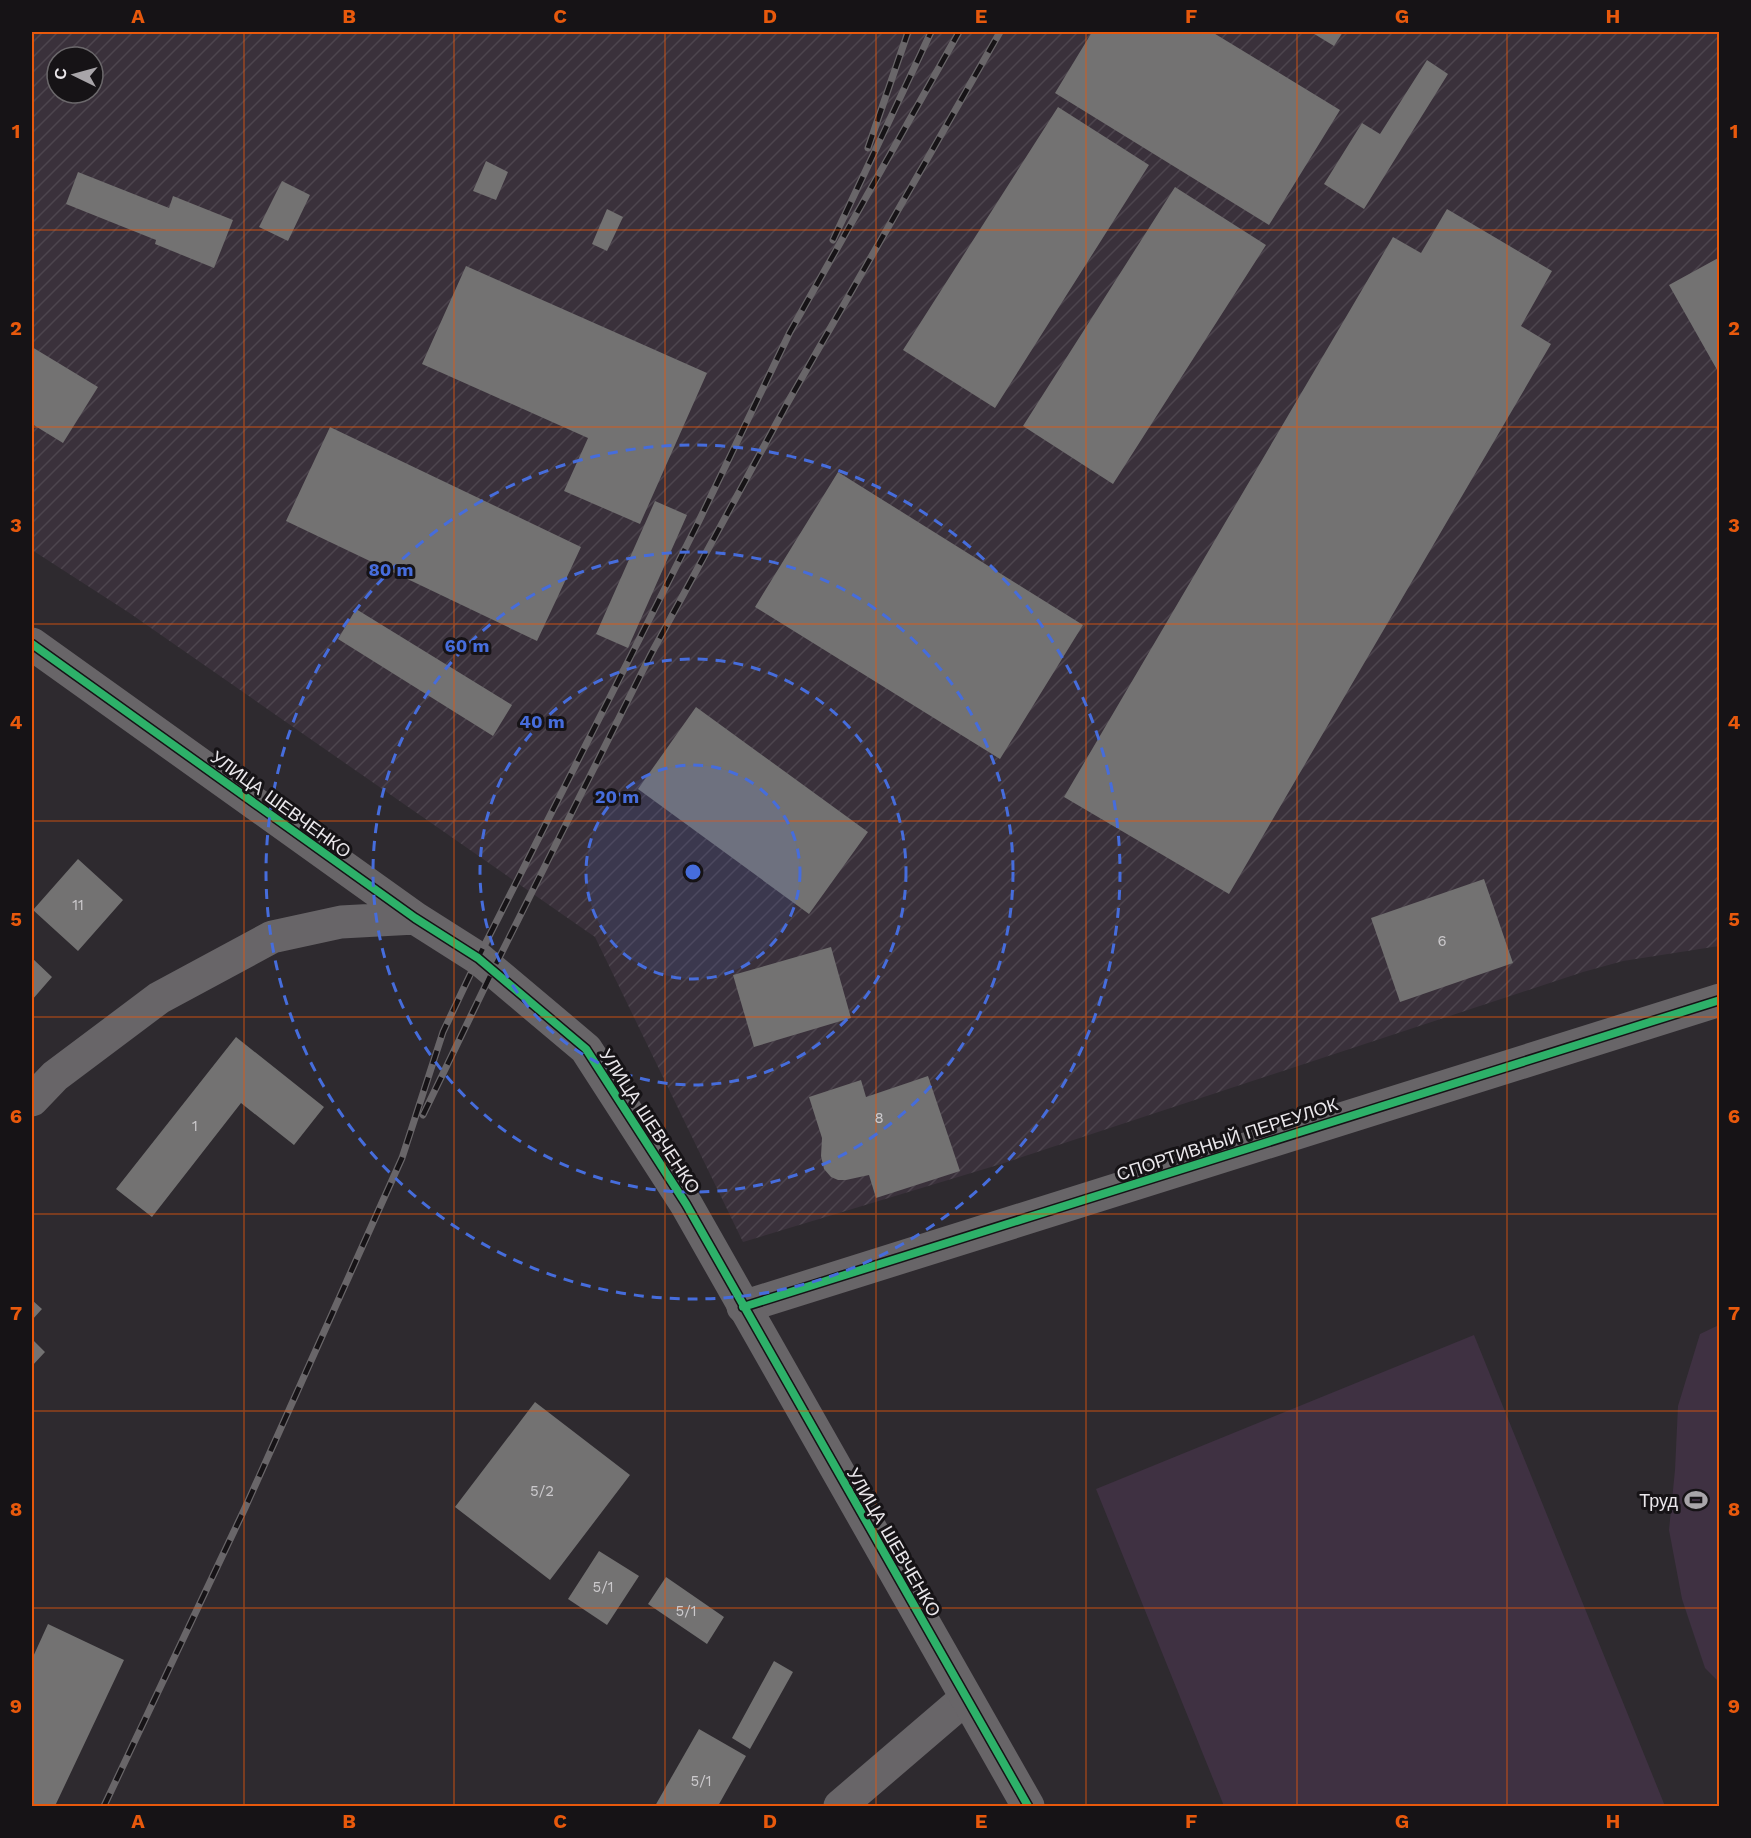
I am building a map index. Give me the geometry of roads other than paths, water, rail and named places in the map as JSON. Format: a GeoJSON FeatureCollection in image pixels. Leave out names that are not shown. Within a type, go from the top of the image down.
{"type":"FeatureCollection","features":[{"type":"Feature","properties":{"kind":"street","name":"УЛИЦА ШЕВЧЕНКО"},"geometry":{"type":"LineString","coordinates":[[32,644],[415,918],[478,958],[586,1049],[686,1204],[1028,1806]]}},
{"type":"Feature","properties":{"kind":"street"},"geometry":{"type":"LineString","coordinates":[[32,1100],[55,1076],[159,998],[272,937],[341,922],[415,918]]}},
{"type":"Feature","properties":{"kind":"street","name":"СПОРТИВНЫЙ ПЕРЕУЛОК"},"geometry":{"type":"LineString","coordinates":[[743,1307],[1719,1000]]}},
{"type":"Feature","properties":{"kind":"street"},"geometry":{"type":"LineString","coordinates":[[840,1806],[966,1698]]}},
{"type":"Feature","properties":{"kind":"railway"},"geometry":{"type":"LineString","coordinates":[[868,148],[908,32]]}},
{"type":"Feature","properties":{"kind":"railway"},"geometry":{"type":"LineString","coordinates":[[833,240],[931,32]]}},
{"type":"Feature","properties":{"kind":"railway"},"geometry":{"type":"LineString","coordinates":[[104,1806],[245,1508],[402,1158],[443,1032],[478,958],[697,525],[790,332],[959,32]]}},
{"type":"Feature","properties":{"kind":"railway"},"geometry":{"type":"LineString","coordinates":[[423,1115],[650,656],[788,402],[1000,32]]}},
{"type":"Feature","properties":{"kind":"place","name":"Труд"},"geometry":{"type":"Point","coordinates":[1696,1500]}}]}
